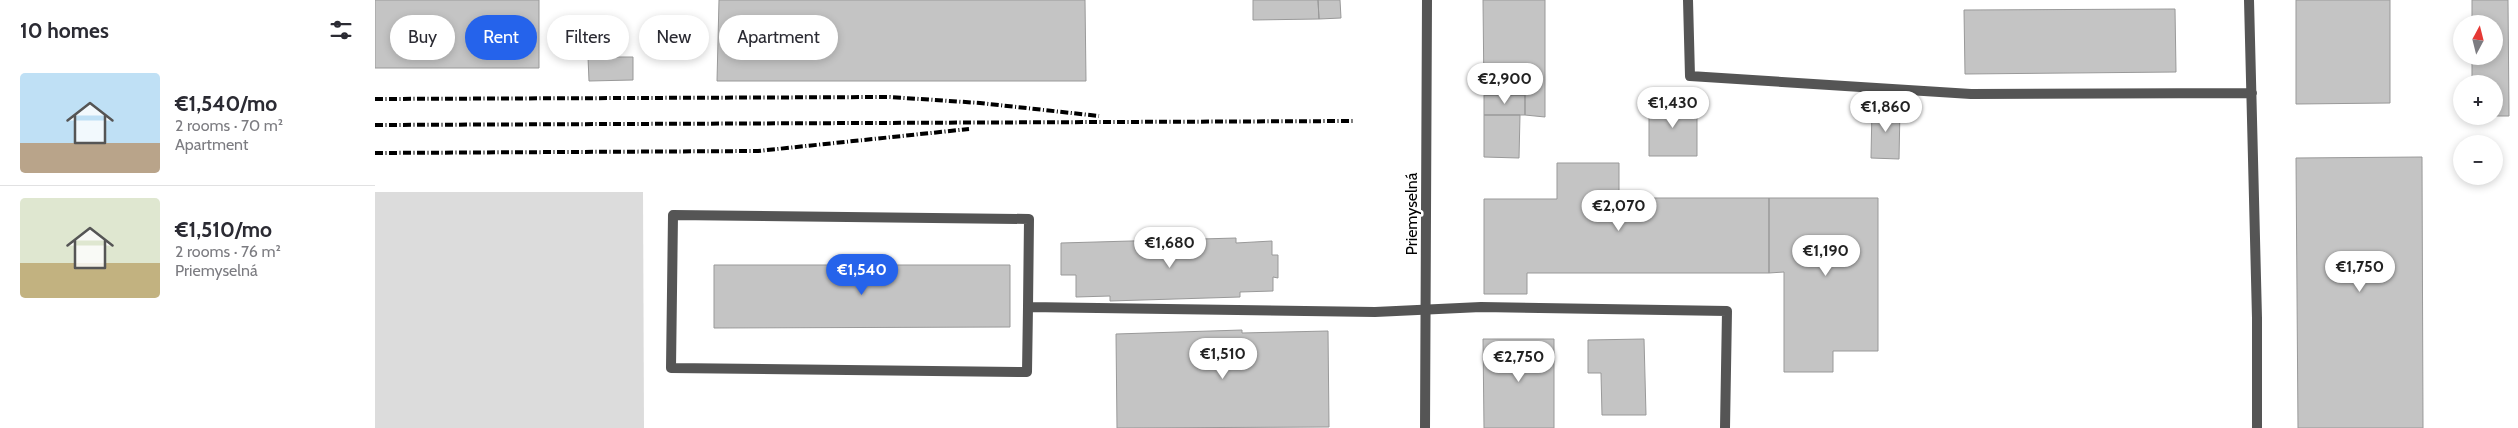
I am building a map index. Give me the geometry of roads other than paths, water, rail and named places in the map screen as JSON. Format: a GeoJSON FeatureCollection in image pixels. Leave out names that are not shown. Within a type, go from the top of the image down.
{"type":"FeatureCollection","features":[{"type":"Feature","properties":{"kind":"street","name":"Priemyselná"},"geometry":{"type":"LineString","coordinates":[[1425,428],[1427,0]]}},
{"type":"Feature","properties":{"kind":"street"},"geometry":{"type":"LineString","coordinates":[[1688,0],[1690,76],[1971,94],[2252,93]]}},
{"type":"Feature","properties":{"kind":"street"},"geometry":{"type":"LineString","coordinates":[[2249,0],[2257,318],[2257,428]]}},
{"type":"Feature","properties":{"kind":"street"},"geometry":{"type":"LineString","coordinates":[[673,215],[1029,219],[1028,308],[1027,372],[671,368],[673,215]]}},
{"type":"Feature","properties":{"kind":"street"},"geometry":{"type":"LineString","coordinates":[[1028,308],[1375,312],[1481,307],[1727,311],[1725,428]]}},
{"type":"Feature","properties":{"kind":"railway"},"geometry":{"type":"LineString","coordinates":[[375,99],[890,97],[980,103],[1099,116]]}},
{"type":"Feature","properties":{"kind":"railway"},"geometry":{"type":"LineString","coordinates":[[375,125],[1354,121]]}},
{"type":"Feature","properties":{"kind":"railway"},"geometry":{"type":"LineString","coordinates":[[375,153],[758,151],[969,129]]}}]}
